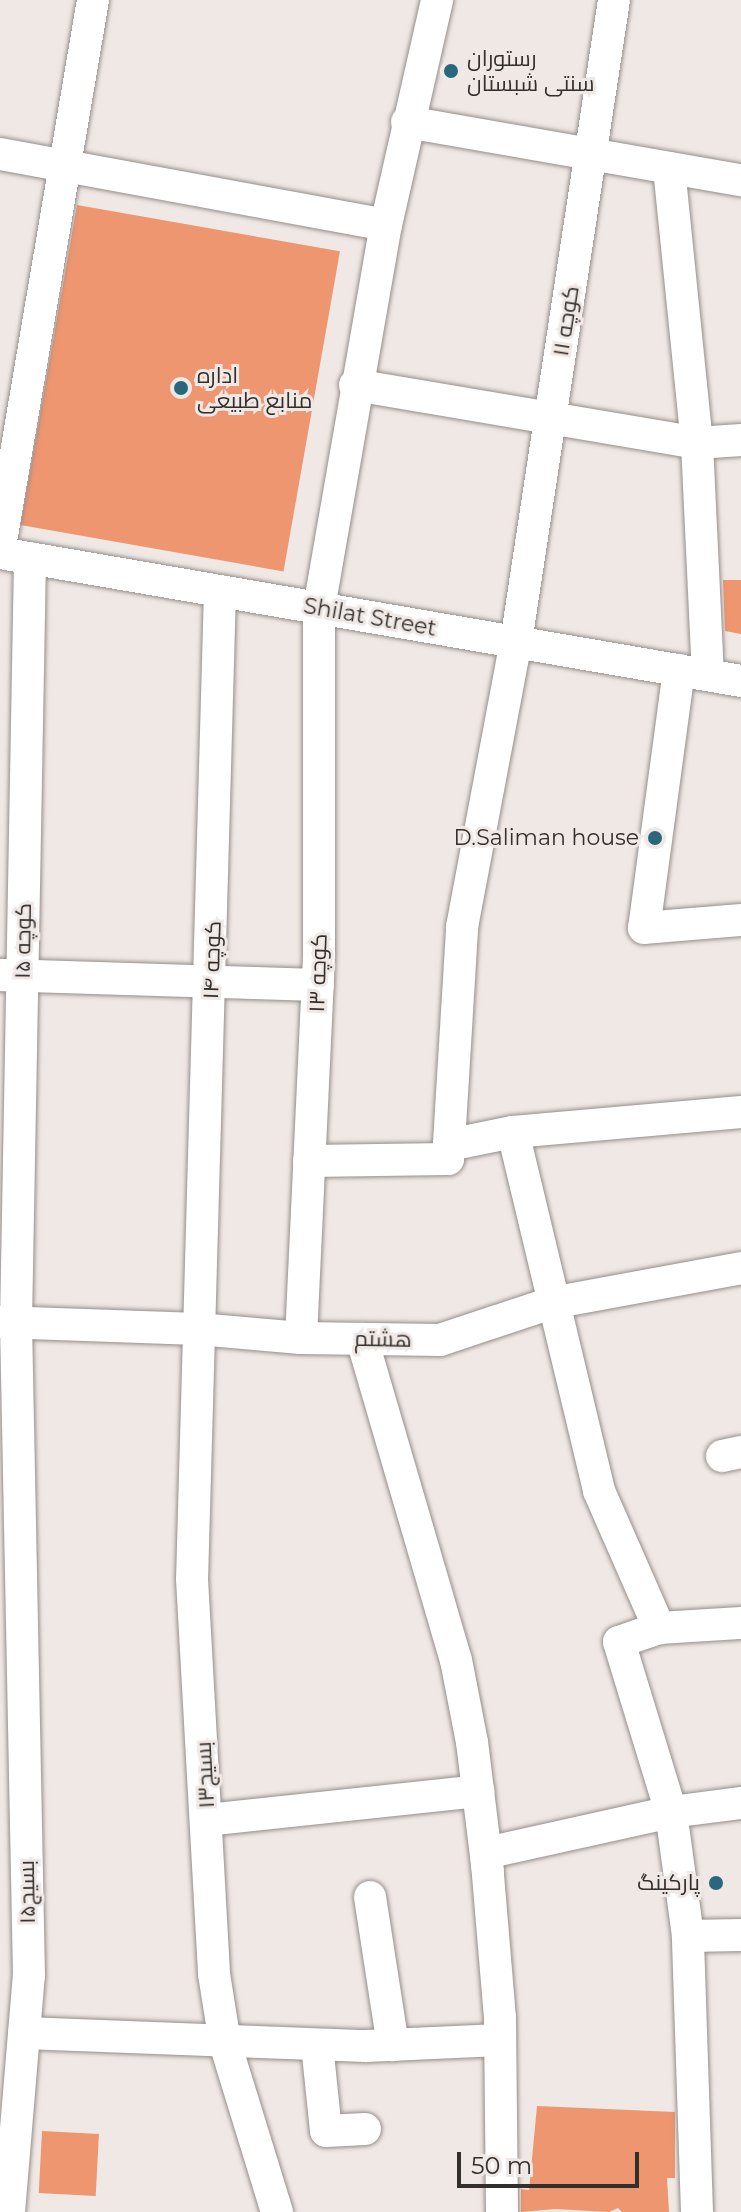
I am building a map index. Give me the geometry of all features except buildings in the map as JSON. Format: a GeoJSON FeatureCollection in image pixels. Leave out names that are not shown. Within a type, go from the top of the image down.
{"type":"FeatureCollection","features":[{"type":"Feature","properties":{"kind":"street","name":"کوچه ۱۵"},"geometry":{"type":"LineString","coordinates":[[10,1570],[10,553],[63,165],[93,0]]}},
{"type":"Feature","properties":{"kind":"street","name":"کوچه ۱۳"},"geometry":{"type":"LineString","coordinates":[[301,1338],[318,985],[319,608],[355,385],[386,225],[437,0]]}},
{"type":"Feature","properties":{"kind":"street","name":"کوچه ۱۱"},"geometry":{"type":"LineString","coordinates":[[449,1145],[462,927],[516,642],[614,0]]}},
{"type":"Feature","properties":{"kind":"street"},"geometry":{"type":"LineString","coordinates":[[407,122],[741,180]]}},
{"type":"Feature","properties":{"kind":"street"},"geometry":{"type":"LineString","coordinates":[[0,154],[386,225]]}},
{"type":"Feature","properties":{"kind":"street"},"geometry":{"type":"LineString","coordinates":[[669,168],[697,443],[694,673],[644,928],[741,920]]}},
{"type":"Feature","properties":{"kind":"street"},"geometry":{"type":"LineString","coordinates":[[355,385],[697,443],[741,440]]}},
{"type":"Feature","properties":{"kind":"street","name":"Shilat Street"},"geometry":{"type":"LineString","coordinates":[[10,553],[741,681]]}},
{"type":"Feature","properties":{"kind":"street","name":"کوچه ۱۴"},"geometry":{"type":"LineString","coordinates":[[198,1329],[212,981],[220,591]]}},
{"type":"Feature","properties":{"kind":"street"},"geometry":{"type":"LineString","coordinates":[[11,976],[318,985]]}},
{"type":"Feature","properties":{"kind":"street"},"geometry":{"type":"LineString","coordinates":[[309,1161],[448,1159],[449,1145],[513,1132],[741,1112]]}},
{"type":"Feature","properties":{"kind":"street"},"geometry":{"type":"LineString","coordinates":[[513,1132],[551,1303],[599,1491],[659,1628]]}},
{"type":"Feature","properties":{"kind":"street","name":"هشتم"},"geometry":{"type":"LineString","coordinates":[[8,1323],[198,1329],[301,1338],[440,1340],[551,1303],[741,1268]]}},
{"type":"Feature","properties":{"kind":"street","name":"بسیج۱۳"},"geometry":{"type":"LineString","coordinates":[[198,1329],[192,1579],[214,1974],[225,2043],[277,2212]]}},
{"type":"Feature","properties":{"kind":"street"},"geometry":{"type":"LineString","coordinates":[[362,1339],[456,1660],[478,1791],[487,1863],[500,2040],[502,2212]]}},
{"type":"Feature","properties":{"kind":"street","name":"بسیج۱۵"},"geometry":{"type":"LineString","coordinates":[[9,2212],[24,2033],[14,2001],[10,1570]]}},
{"type":"Feature","properties":{"kind":"street"},"geometry":{"type":"LineString","coordinates":[[697,2212],[688,1936],[671,1812],[619,1642],[659,1628],[741,1623]]}},
{"type":"Feature","properties":{"kind":"street"},"geometry":{"type":"LineString","coordinates":[[207,1820],[478,1791]]}},
{"type":"Feature","properties":{"kind":"street"},"geometry":{"type":"LineString","coordinates":[[487,1863],[671,1812],[741,1803]]}},
{"type":"Feature","properties":{"kind":"street"},"geometry":{"type":"LineString","coordinates":[[370,1897],[393,2045]]}},
{"type":"Feature","properties":{"kind":"street"},"geometry":{"type":"LineString","coordinates":[[688,1936],[741,1935]]}},
{"type":"Feature","properties":{"kind":"street"},"geometry":{"type":"LineString","coordinates":[[24,2033],[317,2045],[500,2040]]}},
{"type":"Feature","properties":{"kind":"street"},"geometry":{"type":"LineString","coordinates":[[317,2045],[326,2131],[365,2129]]}},
{"type":"Feature","properties":{"kind":"place","name":"رستوران سنتی شبستان"},"geometry":{"type":"Point","coordinates":[451,71]}},
{"type":"Feature","properties":{"kind":"place","name":"اداره منابع طبیعی"},"geometry":{"type":"Point","coordinates":[181,388]}},
{"type":"Feature","properties":{"kind":"place","name":"D.Saliman house"},"geometry":{"type":"Point","coordinates":[655,838]}},
{"type":"Feature","properties":{"kind":"place","name":"پارکینگ"},"geometry":{"type":"Point","coordinates":[716,1883]}}]}
